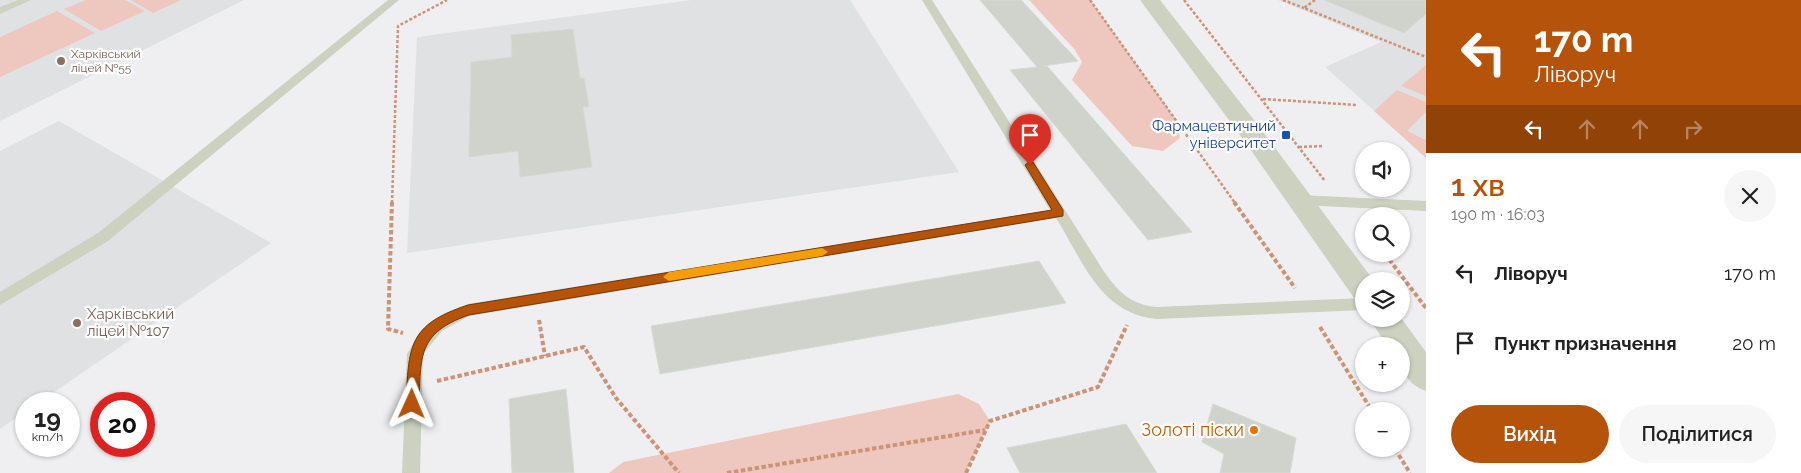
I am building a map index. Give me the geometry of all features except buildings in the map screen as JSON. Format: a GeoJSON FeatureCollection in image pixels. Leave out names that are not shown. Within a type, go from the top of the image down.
{"type":"FeatureCollection","features":[{"type":"Feature","properties":{"kind":"street"},"geometry":{"type":"LineString","coordinates":[[1150,0],[1300,200],[1355,277]]}},
{"type":"Feature","properties":{"kind":"street"},"geometry":{"type":"LineString","coordinates":[[1391,327],[1424,372]]}},
{"type":"Feature","properties":{"kind":"lane"},"geometry":{"type":"LineString","coordinates":[[0,11],[26,0]]}},
{"type":"Feature","properties":{"kind":"lane"},"geometry":{"type":"LineString","coordinates":[[0,299],[103,237],[394,0]]}},
{"type":"Feature","properties":{"kind":"lane"},"geometry":{"type":"LineString","coordinates":[[927,0],[962,52],[1059,213],[1116,297],[1135,309],[1157,313],[1355,304]]}},
{"type":"Feature","properties":{"kind":"lane"},"geometry":{"type":"LineString","coordinates":[[1300,200],[1424,203]]}},
{"type":"Feature","properties":{"kind":"lane"},"geometry":{"type":"LineString","coordinates":[[411,473],[415,354],[422,339],[435,326],[450,316],[468,310],[1059,213]]}},
{"type":"Feature","properties":{"kind":"path"},"geometry":{"type":"LineString","coordinates":[[422,339],[388,329],[398,26],[447,0]]}},
{"type":"Feature","properties":{"kind":"path"},"geometry":{"type":"LineString","coordinates":[[1090,0],[1306,305],[1366,402]]}},
{"type":"Feature","properties":{"kind":"path"},"geometry":{"type":"LineString","coordinates":[[1184,0],[1343,202]]}},
{"type":"Feature","properties":{"kind":"path"},"geometry":{"type":"LineString","coordinates":[[1283,0],[1426,57]]}},
{"type":"Feature","properties":{"kind":"path"},"geometry":{"type":"LineString","coordinates":[[1304,8],[1315,0]]}},
{"type":"Feature","properties":{"kind":"path"},"geometry":{"type":"LineString","coordinates":[[1262,99],[1357,105]]}},
{"type":"Feature","properties":{"kind":"path"},"geometry":{"type":"LineString","coordinates":[[1299,146],[1324,146]]}},
{"type":"Feature","properties":{"kind":"path"},"geometry":{"type":"LineString","coordinates":[[1391,262],[1426,308]]}},
{"type":"Feature","properties":{"kind":"path"},"geometry":{"type":"LineString","coordinates":[[535,299],[545,356]]}},
{"type":"Feature","properties":{"kind":"path"},"geometry":{"type":"LineString","coordinates":[[966,473],[990,421],[1098,387],[1135,309]]}},
{"type":"Feature","properties":{"kind":"path"},"geometry":{"type":"LineString","coordinates":[[413,386],[584,347],[616,398],[679,473]]}},
{"type":"Feature","properties":{"kind":"path"},"geometry":{"type":"LineString","coordinates":[[727,473],[985,430]]}},
{"type":"Feature","properties":{"kind":"path"},"geometry":{"type":"LineString","coordinates":[[1400,457],[1410,473]]}},
{"type":"Feature","properties":{"kind":"shaded area","name":"Харківський ліцей №55"},"geometry":{"type":"Polygon","coordinates":[[[0,0],[244,0],[0,121],[0,0]]]}},
{"type":"Feature","properties":{"kind":"shaded area"},"geometry":{"type":"Polygon","coordinates":[[[86,0],[125,0],[145,11],[101,31],[64,9],[86,0]]]}},
{"type":"Feature","properties":{"kind":"shaded area"},"geometry":{"type":"Polygon","coordinates":[[[131,0],[181,0],[153,13],[131,0]]]}},
{"type":"Feature","properties":{"kind":"shaded area"},"geometry":{"type":"Polygon","coordinates":[[[691,0],[850,0],[959,172],[407,253],[417,37],[691,0]]]}},
{"type":"Feature","properties":{"kind":"shaded area"},"geometry":{"type":"Polygon","coordinates":[[[1029,0],[1090,0],[1176,120],[1180,138],[1163,151],[1132,146],[1072,80],[1082,62],[1075,50],[1029,0]]]}},
{"type":"Feature","properties":{"kind":"shaded area"},"geometry":{"type":"Polygon","coordinates":[[[1278,0],[1426,0],[1426,157],[1325,67],[1381,42],[1278,0]]]}},
{"type":"Feature","properties":{"kind":"shaded area"},"geometry":{"type":"Polygon","coordinates":[[[57,11],[95,33],[0,77],[0,37],[57,11]]]}},
{"type":"Feature","properties":{"kind":"shaded area"},"geometry":{"type":"Polygon","coordinates":[[[1426,65],[1426,96],[1401,86],[1426,65]]]}},
{"type":"Feature","properties":{"kind":"shaded area"},"geometry":{"type":"Polygon","coordinates":[[[1397,90],[1426,102],[1426,112],[1407,131],[1426,140],[1426,158],[1410,142],[1374,111],[1397,90]]]}},
{"type":"Feature","properties":{"kind":"shaded area","name":"Харківський ліцей №107"},"geometry":{"type":"Polygon","coordinates":[[[59,121],[271,243],[54,392],[15,392],[15,419],[0,429],[0,151],[59,121]]]}},
{"type":"Feature","properties":{"kind":"shaded area"},"geometry":{"type":"Polygon","coordinates":[[[958,394],[979,404],[990,421],[966,473],[609,473],[623,462],[958,394]]]}},
{"type":"Feature","properties":{"kind":"slow traffic"},"geometry":{"type":"LineString","coordinates":[[669,277],[822,252]]}},
{"type":"Feature","properties":{"kind":"place","name":"Харківський ліцей №55"},"geometry":{"type":"Point","coordinates":[61,61]}},
{"type":"Feature","properties":{"kind":"place","name":"Фармацевтичний університет"},"geometry":{"type":"Point","coordinates":[1286,135]}},
{"type":"Feature","properties":{"kind":"place","name":"Харківський ліцей №107"},"geometry":{"type":"Point","coordinates":[77,323]}},
{"type":"Feature","properties":{"kind":"place","name":"Золоті піски"},"geometry":{"type":"Point","coordinates":[1254,430]}},
{"type":"Feature","properties":{"kind":"route"},"geometry":{"type":"LineString","coordinates":[[412,404],[415,354],[422,339],[435,326],[450,316],[468,310],[1059,213],[1030,165]]}}]}
